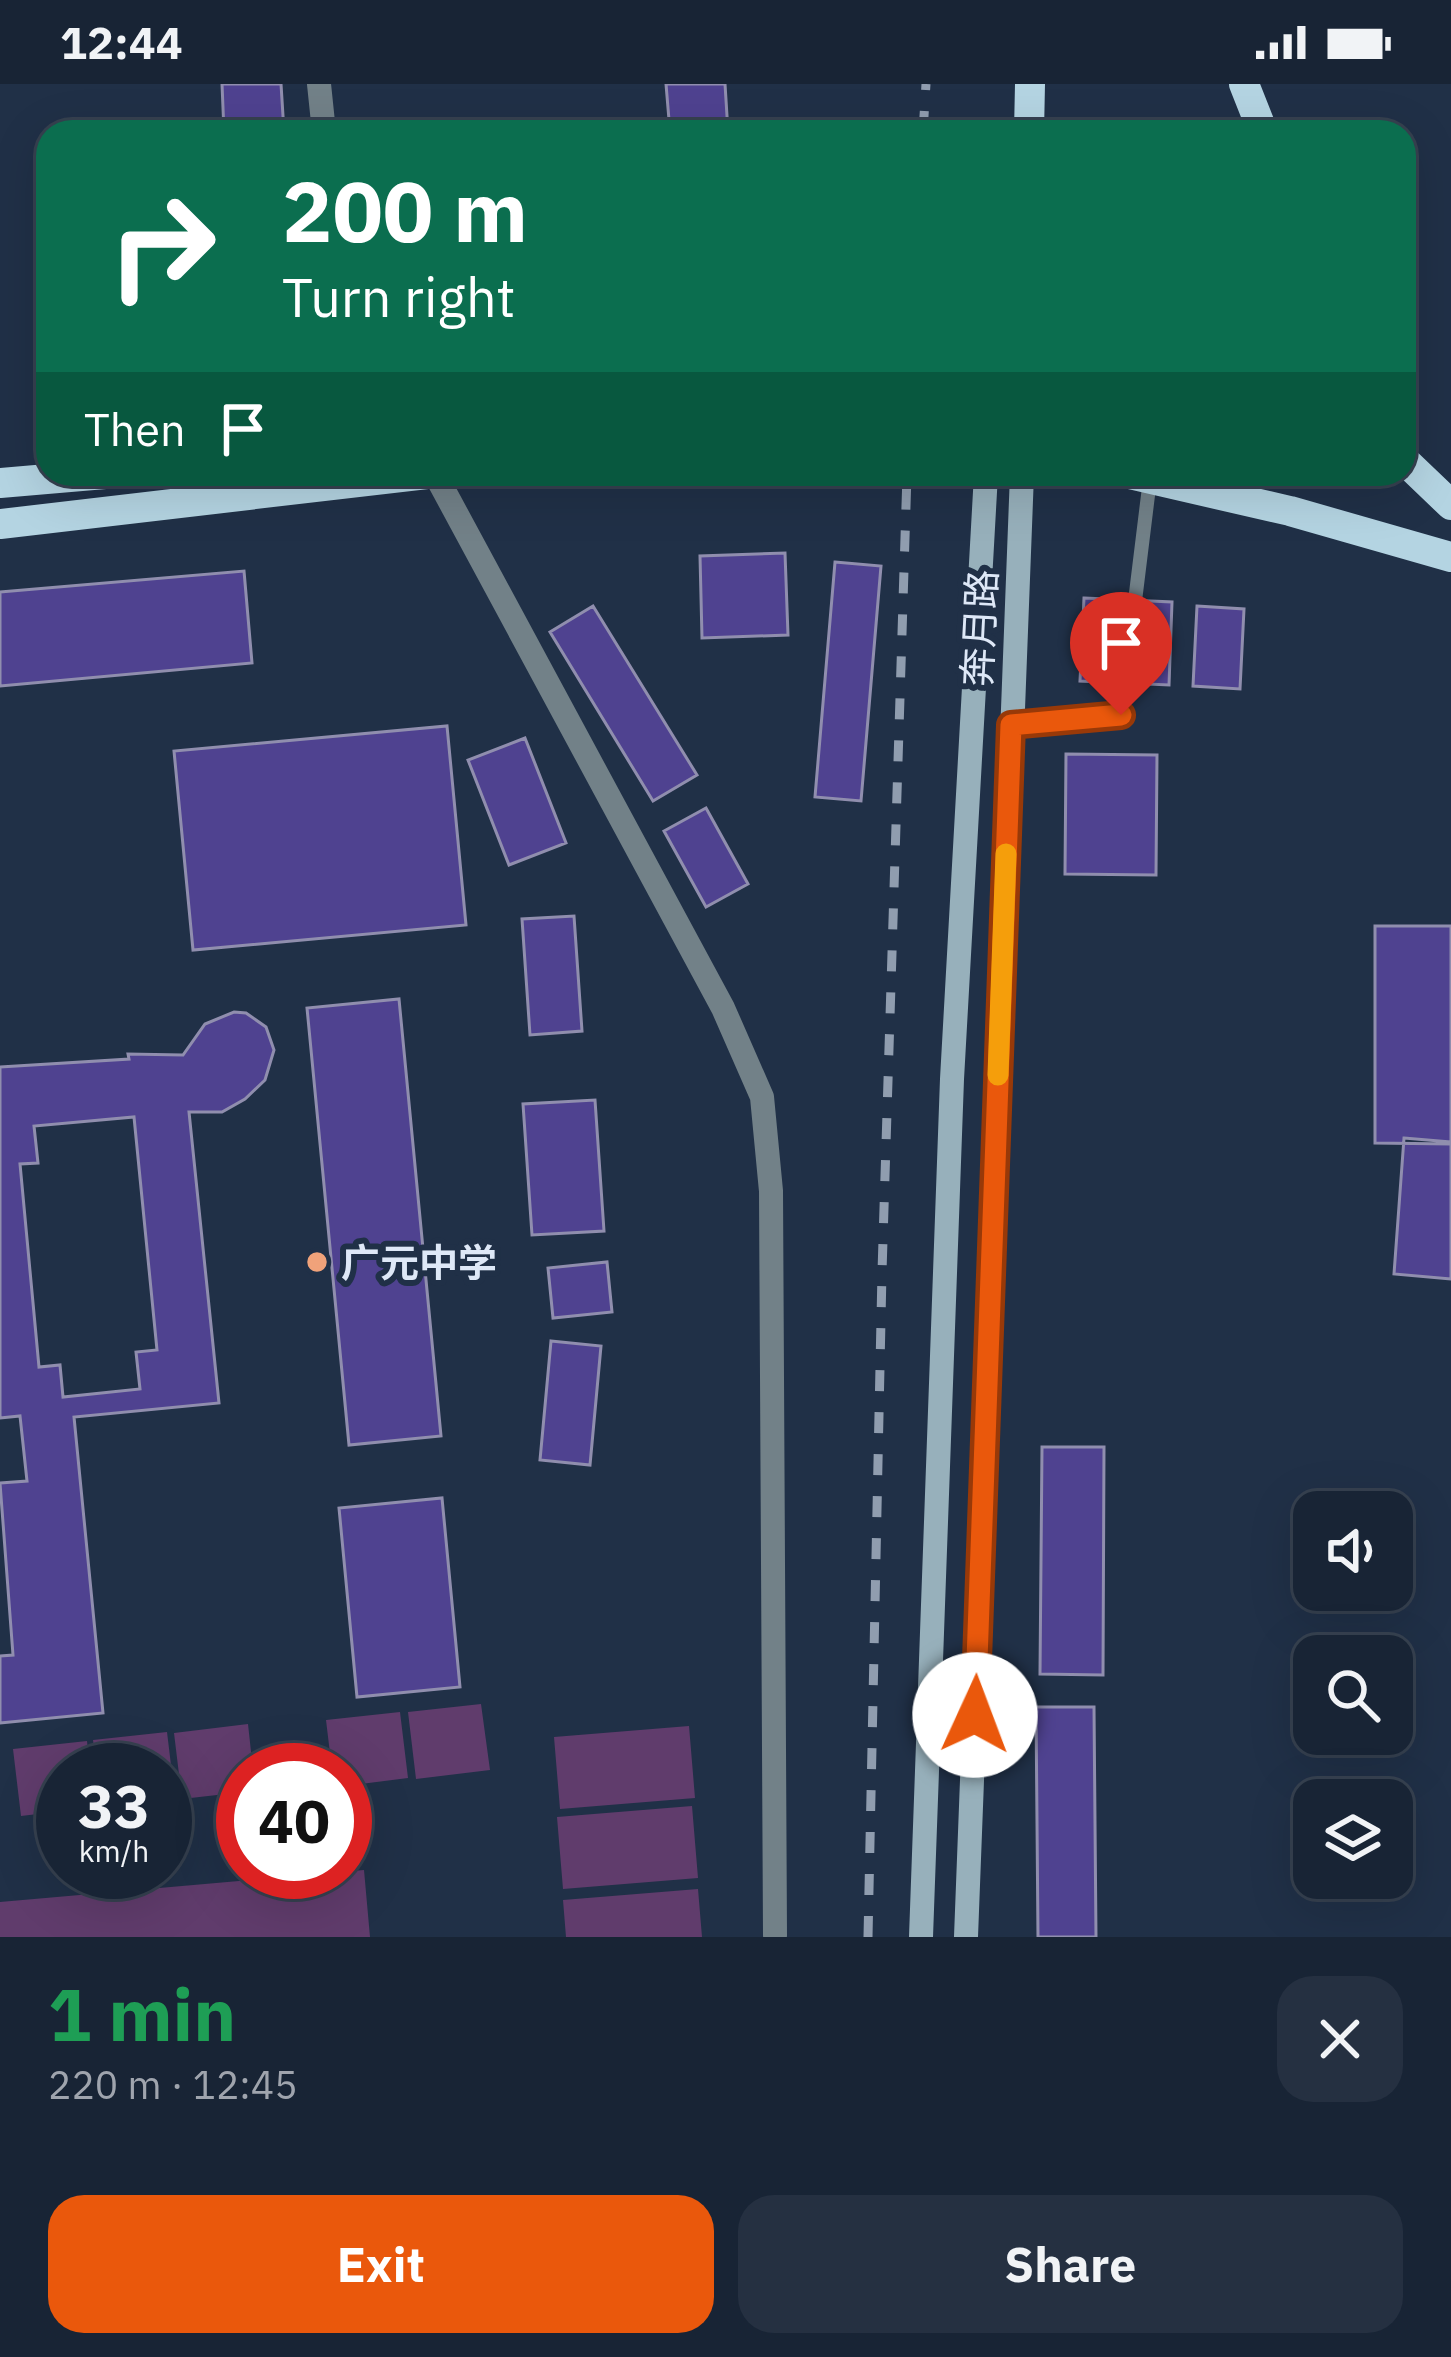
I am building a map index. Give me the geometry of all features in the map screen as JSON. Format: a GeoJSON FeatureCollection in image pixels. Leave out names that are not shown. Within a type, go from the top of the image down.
{"type":"FeatureCollection","features":[{"type":"Feature","properties":{"kind":"main road"},"geometry":{"type":"LineString","coordinates":[[1029,120],[1030,84]]}},
{"type":"Feature","properties":{"kind":"main road"},"geometry":{"type":"LineString","coordinates":[[1244,84],[1258,120]]}},
{"type":"Feature","properties":{"kind":"main road"},"geometry":{"type":"LineString","coordinates":[[1416,471],[1451,505]]}},
{"type":"Feature","properties":{"kind":"main road"},"geometry":{"type":"LineString","coordinates":[[0,483],[36,480]]}},
{"type":"Feature","properties":{"kind":"main road"},"geometry":{"type":"LineString","coordinates":[[0,524],[328,486]]}},
{"type":"Feature","properties":{"kind":"main road"},"geometry":{"type":"LineString","coordinates":[[1179,486],[1290,511],[1451,557]]}},
{"type":"Feature","properties":{"kind":"street"},"geometry":{"type":"LineString","coordinates":[[319,84],[323,120]]}},
{"type":"Feature","properties":{"kind":"street"},"geometry":{"type":"LineString","coordinates":[[438,486],[723,1008],[762,1097],[771,1191],[775,1935]]}},
{"type":"Feature","properties":{"kind":"street"},"geometry":{"type":"LineString","coordinates":[[921,1937],[952,1079],[985,486]]}},
{"type":"Feature","properties":{"kind":"street","name":"奔月路"},"geometry":{"type":"LineString","coordinates":[[966,1937],[1021,486]]}},
{"type":"Feature","properties":{"kind":"lane"},"geometry":{"type":"LineString","coordinates":[[1011,725],[1121,715],[1138,486]]}},
{"type":"Feature","properties":{"kind":"shaded area"},"geometry":{"type":"Polygon","coordinates":[[[481,1704],[490,1770],[416,1779],[408,1712],[481,1704]]]}},
{"type":"Feature","properties":{"kind":"shaded area"},"geometry":{"type":"Polygon","coordinates":[[[400,1712],[408,1778],[372,1783],[372,1743],[329,1743],[326,1720],[400,1712]]]}},
{"type":"Feature","properties":{"kind":"shaded area"},"geometry":{"type":"Polygon","coordinates":[[[248,1724],[250,1743],[216,1743],[216,1795],[192,1798],[192,1743],[175,1743],[174,1733],[248,1724]]]}},
{"type":"Feature","properties":{"kind":"shaded area"},"geometry":{"type":"Polygon","coordinates":[[[689,1726],[695,1798],[560,1809],[554,1737],[689,1726]]]}},
{"type":"Feature","properties":{"kind":"shaded area"},"geometry":{"type":"Polygon","coordinates":[[[167,1732],[168,1743],[93,1743],[167,1732]]]}},
{"type":"Feature","properties":{"kind":"shaded area"},"geometry":{"type":"Polygon","coordinates":[[[36,1747],[36,1814],[21,1816],[13,1749],[36,1747]]]}},
{"type":"Feature","properties":{"kind":"shaded area"},"geometry":{"type":"Polygon","coordinates":[[[692,1806],[698,1878],[563,1889],[557,1817],[692,1806]]]}},
{"type":"Feature","properties":{"kind":"shaded area"},"geometry":{"type":"Polygon","coordinates":[[[216,1883],[216,1899],[367,1899],[370,1937],[0,1937],[0,1902],[192,1899],[192,1885],[216,1883]]]}},
{"type":"Feature","properties":{"kind":"shaded area"},"geometry":{"type":"Polygon","coordinates":[[[698,1889],[702,1937],[566,1937],[563,1900],[698,1889]]]}},
{"type":"Feature","properties":{"kind":"building"},"geometry":{"type":"Polygon","coordinates":[[[222,84],[281,84],[283,120],[224,120],[222,84]]]}},
{"type":"Feature","properties":{"kind":"building"},"geometry":{"type":"Polygon","coordinates":[[[666,84],[725,84],[727,120],[669,120],[666,84]]]}},
{"type":"Feature","properties":{"kind":"building"},"geometry":{"type":"Polygon","coordinates":[[[785,553],[788,635],[702,638],[700,556],[785,553]]]}},
{"type":"Feature","properties":{"kind":"building"},"geometry":{"type":"Polygon","coordinates":[[[835,562],[881,566],[861,801],[815,797],[835,562]]]}},
{"type":"Feature","properties":{"kind":"building"},"geometry":{"type":"Polygon","coordinates":[[[244,571],[252,663],[0,686],[0,592],[244,571]]]}},
{"type":"Feature","properties":{"kind":"building"},"geometry":{"type":"Polygon","coordinates":[[[1084,598],[1172,602],[1169,685],[1080,681],[1084,598]]]}},
{"type":"Feature","properties":{"kind":"building"},"geometry":{"type":"Polygon","coordinates":[[[593,606],[697,775],[653,801],[550,632],[593,606]]]}},
{"type":"Feature","properties":{"kind":"building"},"geometry":{"type":"Polygon","coordinates":[[[1197,606],[1244,609],[1240,689],[1193,686],[1197,606]]]}},
{"type":"Feature","properties":{"kind":"building"},"geometry":{"type":"Polygon","coordinates":[[[447,726],[466,925],[193,950],[174,751],[447,726]]]}},
{"type":"Feature","properties":{"kind":"building"},"geometry":{"type":"Polygon","coordinates":[[[525,738],[566,843],[509,865],[468,760],[525,738]]]}},
{"type":"Feature","properties":{"kind":"building"},"geometry":{"type":"Polygon","coordinates":[[[1066,754],[1157,755],[1156,875],[1065,874],[1066,754]]]}},
{"type":"Feature","properties":{"kind":"building"},"geometry":{"type":"Polygon","coordinates":[[[706,808],[748,884],[706,907],[664,831],[706,808]]]}},
{"type":"Feature","properties":{"kind":"building"},"geometry":{"type":"Polygon","coordinates":[[[574,916],[582,1031],[530,1035],[522,919],[574,916]]]}},
{"type":"Feature","properties":{"kind":"building"},"geometry":{"type":"Polygon","coordinates":[[[1375,926],[1451,926],[1451,1144],[1375,1143],[1375,926]]]}},
{"type":"Feature","properties":{"kind":"building"},"geometry":{"type":"Polygon","coordinates":[[[399,999],[441,1436],[349,1445],[307,1008],[399,999]]]}},
{"type":"Feature","properties":{"kind":"building"},"geometry":{"type":"Polygon","coordinates":[[[234,1012],[246,1013],[266,1027],[274,1050],[265,1080],[245,1099],[222,1112],[189,1112],[219,1403],[74,1417],[103,1713],[0,1723],[0,1656],[13,1655],[0,1483],[27,1481],[20,1416],[0,1418],[0,1067],[129,1059],[128,1054],[183,1055],[205,1024],[234,1012]],[[134,1117],[34,1126],[38,1163],[20,1164],[39,1367],[60,1365],[63,1397],[140,1389],[136,1352],[157,1350],[134,1117]]]}},
{"type":"Feature","properties":{"kind":"building"},"geometry":{"type":"Polygon","coordinates":[[[595,1100],[604,1231],[532,1235],[523,1104],[595,1100]]]}},
{"type":"Feature","properties":{"kind":"building"},"geometry":{"type":"Polygon","coordinates":[[[1404,1138],[1451,1142],[1451,1279],[1394,1274],[1404,1138]]]}},
{"type":"Feature","properties":{"kind":"building"},"geometry":{"type":"Polygon","coordinates":[[[607,1262],[612,1312],[553,1318],[548,1268],[607,1262]]]}},
{"type":"Feature","properties":{"kind":"building"},"geometry":{"type":"Polygon","coordinates":[[[551,1341],[601,1346],[590,1465],[540,1460],[551,1341]]]}},
{"type":"Feature","properties":{"kind":"building"},"geometry":{"type":"Polygon","coordinates":[[[1042,1447],[1104,1447],[1103,1675],[1040,1674],[1042,1447]]]}},
{"type":"Feature","properties":{"kind":"building"},"geometry":{"type":"Polygon","coordinates":[[[442,1498],[460,1687],[357,1697],[339,1508],[442,1498]]]}},
{"type":"Feature","properties":{"kind":"building"},"geometry":{"type":"Polygon","coordinates":[[[1036,1707],[1094,1707],[1096,1937],[1038,1937],[1036,1707]]]}},
{"type":"Feature","properties":{"kind":"railway"},"geometry":{"type":"LineString","coordinates":[[924,120],[926,84]]}},
{"type":"Feature","properties":{"kind":"railway"},"geometry":{"type":"LineString","coordinates":[[868,1937],[882,1272],[907,486]]}},
{"type":"Feature","properties":{"kind":"slow traffic"},"geometry":{"type":"LineString","coordinates":[[998,1075],[1006,854]]}},
{"type":"Feature","properties":{"kind":"place","name":"广元中学"},"geometry":{"type":"Point","coordinates":[317,1262]}},
{"type":"Feature","properties":{"kind":"route"},"geometry":{"type":"LineString","coordinates":[[975,1715],[1011,725],[1121,715]]}}]}
